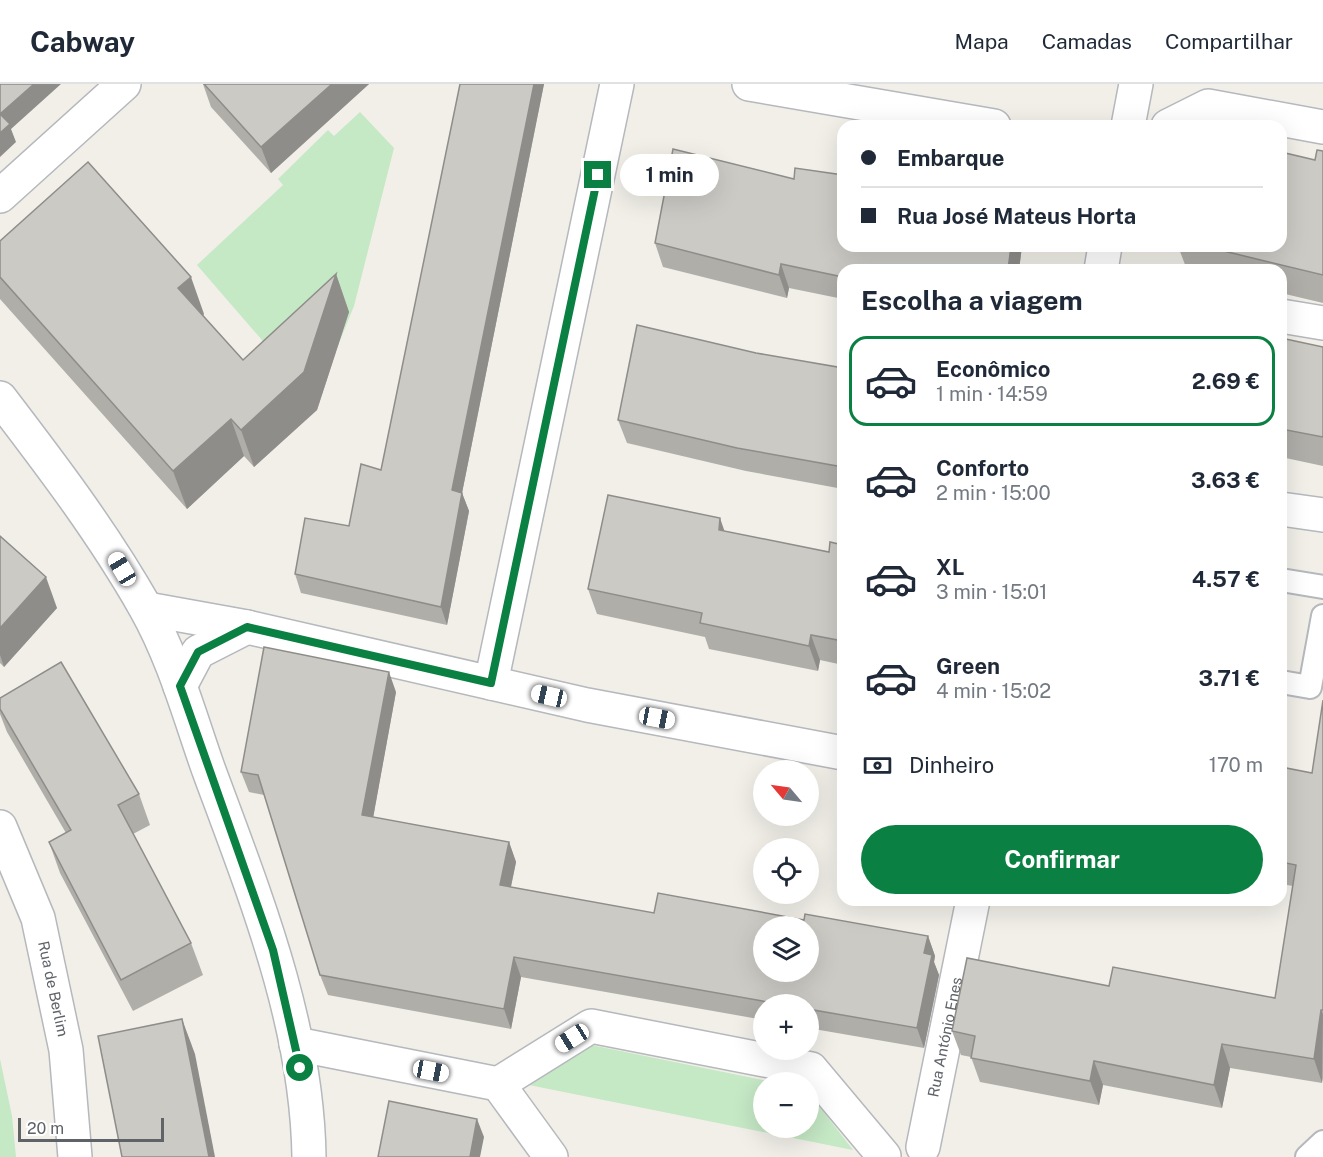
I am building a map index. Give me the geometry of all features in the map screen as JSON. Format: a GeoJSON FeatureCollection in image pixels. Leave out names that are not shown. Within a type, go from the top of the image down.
{"type":"FeatureCollection","features":[{"type":"Feature","properties":{"kind":"street"},"geometry":{"type":"LineString","coordinates":[[0,196],[124,84]]}},
{"type":"Feature","properties":{"kind":"street"},"geometry":{"type":"LineString","coordinates":[[491,683],[617,84]]}},
{"type":"Feature","properties":{"kind":"street"},"geometry":{"type":"LineString","coordinates":[[749,84],[959,120]]}},
{"type":"Feature","properties":{"kind":"street"},"geometry":{"type":"LineString","coordinates":[[1129,120],[1136,84]]}},
{"type":"Feature","properties":{"kind":"street"},"geometry":{"type":"LineString","coordinates":[[1180,120],[1208,106],[1285,120]]}},
{"type":"Feature","properties":{"kind":"street"},"geometry":{"type":"LineString","coordinates":[[1287,120],[1323,127]]}},
{"type":"Feature","properties":{"kind":"street"},"geometry":{"type":"LineString","coordinates":[[1287,317],[1323,323]]}},
{"type":"Feature","properties":{"kind":"street"},"geometry":{"type":"LineString","coordinates":[[0,398],[97,529],[147,609],[180,686],[273,950],[296,1044],[308,1114],[309,1157]]}},
{"type":"Feature","properties":{"kind":"street"},"geometry":{"type":"LineString","coordinates":[[1287,510],[1323,514]]}},
{"type":"Feature","properties":{"kind":"street"},"geometry":{"type":"LineString","coordinates":[[147,609],[247,627],[587,705],[837,752]]}},
{"type":"Feature","properties":{"kind":"street"},"geometry":{"type":"LineString","coordinates":[[180,686],[198,652],[247,627]]}},
{"type":"Feature","properties":{"kind":"street","name":"Rua de Berlim"},"geometry":{"type":"LineString","coordinates":[[0,828],[38,918],[66,1050],[75,1157]]}},
{"type":"Feature","properties":{"kind":"street","name":"Rua António Enes"},"geometry":{"type":"LineString","coordinates":[[935,1152],[971,906]]}},
{"type":"Feature","properties":{"kind":"street"},"geometry":{"type":"LineString","coordinates":[[498,1084],[591,1026],[811,1069],[883,1156],[935,1152]]}},
{"type":"Feature","properties":{"kind":"street"},"geometry":{"type":"LineString","coordinates":[[296,1044],[498,1084],[551,1157]]}},
{"type":"Feature","properties":{"kind":"lane"},"geometry":{"type":"LineString","coordinates":[[1287,581],[1323,587]]}},
{"type":"Feature","properties":{"kind":"lane"},"geometry":{"type":"LineString","coordinates":[[1287,683],[1310,687],[1323,616]]}},
{"type":"Feature","properties":{"kind":"lane"},"geometry":{"type":"LineString","coordinates":[[1307,1157],[1323,1142]]}},
{"type":"Feature","properties":{"kind":"green space"},"geometry":{"type":"Polygon","coordinates":[[[360,112],[394,148],[354,306],[337,348],[325,334],[287,369],[197,265],[283,185],[278,179],[328,130],[334,136],[360,112]]]}},
{"type":"Feature","properties":{"kind":"green space"},"geometry":{"type":"Polygon","coordinates":[[[591,1045],[753,1078],[753,1130],[529,1085],[591,1045]]]}},
{"type":"Feature","properties":{"kind":"green space"},"geometry":{"type":"Polygon","coordinates":[[[0,1059],[12,1116],[16,1157],[0,1157],[0,1059]]]}},
{"type":"Feature","properties":{"kind":"green space"},"geometry":{"type":"Polygon","coordinates":[[[819,1106],[853,1150],[793,1138],[819,1138],[819,1106]]]}},
{"type":"Feature","properties":{"kind":"building"},"geometry":{"type":"Polygon","coordinates":[[[0,84],[34,84],[0,114],[0,84]]]}},
{"type":"Feature","properties":{"kind":"building"},"geometry":{"type":"Polygon","coordinates":[[[204,84],[332,84],[261,147],[204,84]]]}},
{"type":"Feature","properties":{"kind":"building"},"geometry":{"type":"Polygon","coordinates":[[[460,84],[534,84],[452,490],[462,493],[441,607],[295,574],[305,518],[349,526],[361,464],[381,470],[460,84]]]}},
{"type":"Feature","properties":{"kind":"building"},"geometry":{"type":"Polygon","coordinates":[[[0,114],[10,124],[0,133],[0,114]]]}},
{"type":"Feature","properties":{"kind":"building"},"geometry":{"type":"Polygon","coordinates":[[[673,149],[794,179],[795,168],[837,174],[837,252],[1010,252],[1009,264],[837,264],[837,276],[781,264],[779,275],[655,243],[673,149]]]}},
{"type":"Feature","properties":{"kind":"building"},"geometry":{"type":"Polygon","coordinates":[[[1317,150],[1323,151],[1323,275],[1287,266],[1287,264],[1277,264],[1228,252],[1287,252],[1287,153],[1315,160],[1317,150]]]}},
{"type":"Feature","properties":{"kind":"building"},"geometry":{"type":"Polygon","coordinates":[[[88,162],[191,277],[178,288],[243,360],[336,274],[304,372],[241,430],[231,419],[173,471],[0,277],[0,241],[88,162]]]}},
{"type":"Feature","properties":{"kind":"building"},"geometry":{"type":"Polygon","coordinates":[[[637,325],[756,353],[837,367],[837,466],[737,448],[618,420],[637,325]]]}},
{"type":"Feature","properties":{"kind":"building"},"geometry":{"type":"Polygon","coordinates":[[[1287,339],[1323,347],[1323,437],[1287,430],[1287,339]]]}},
{"type":"Feature","properties":{"kind":"building"},"geometry":{"type":"Polygon","coordinates":[[[608,495],[720,518],[719,530],[829,552],[830,542],[837,544],[837,640],[811,635],[809,646],[700,623],[702,613],[588,589],[608,495]]]}},
{"type":"Feature","properties":{"kind":"building"},"geometry":{"type":"Polygon","coordinates":[[[0,536],[46,577],[0,628],[0,536]]]}},
{"type":"Feature","properties":{"kind":"building"},"geometry":{"type":"Polygon","coordinates":[[[264,647],[389,672],[362,815],[509,842],[500,885],[654,913],[658,893],[782,916],[753,916],[753,982],[819,982],[819,917],[928,936],[924,953],[932,955],[917,1028],[819,1011],[819,994],[753,994],[753,999],[514,957],[504,1009],[320,975],[258,775],[241,772],[264,647]]]}},
{"type":"Feature","properties":{"kind":"building"},"geometry":{"type":"Polygon","coordinates":[[[61,662],[139,794],[118,805],[191,943],[121,980],[49,842],[71,830],[0,709],[0,698],[61,662]]]}},
{"type":"Feature","properties":{"kind":"building"},"geometry":{"type":"Polygon","coordinates":[[[1323,700],[1323,1010],[1321,1010],[1314,1059],[1222,1044],[1214,1085],[1094,1061],[1090,1081],[971,1058],[975,1036],[952,1031],[967,958],[1109,986],[1113,967],[1275,998],[1296,865],[1287,863],[1287,768],[1312,773],[1323,700]]]}},
{"type":"Feature","properties":{"kind":"building"},"geometry":{"type":"Polygon","coordinates":[[[182,1019],[209,1157],[122,1157],[98,1036],[182,1019]]]}},
{"type":"Feature","properties":{"kind":"building"},"geometry":{"type":"Polygon","coordinates":[[[389,1101],[477,1119],[470,1157],[378,1157],[389,1101]]]}},
{"type":"Feature","properties":{"kind":"route"},"geometry":{"type":"LineString","coordinates":[[300,1068],[273,950],[180,686],[198,652],[247,627],[491,683],[598,175]]}}]}
